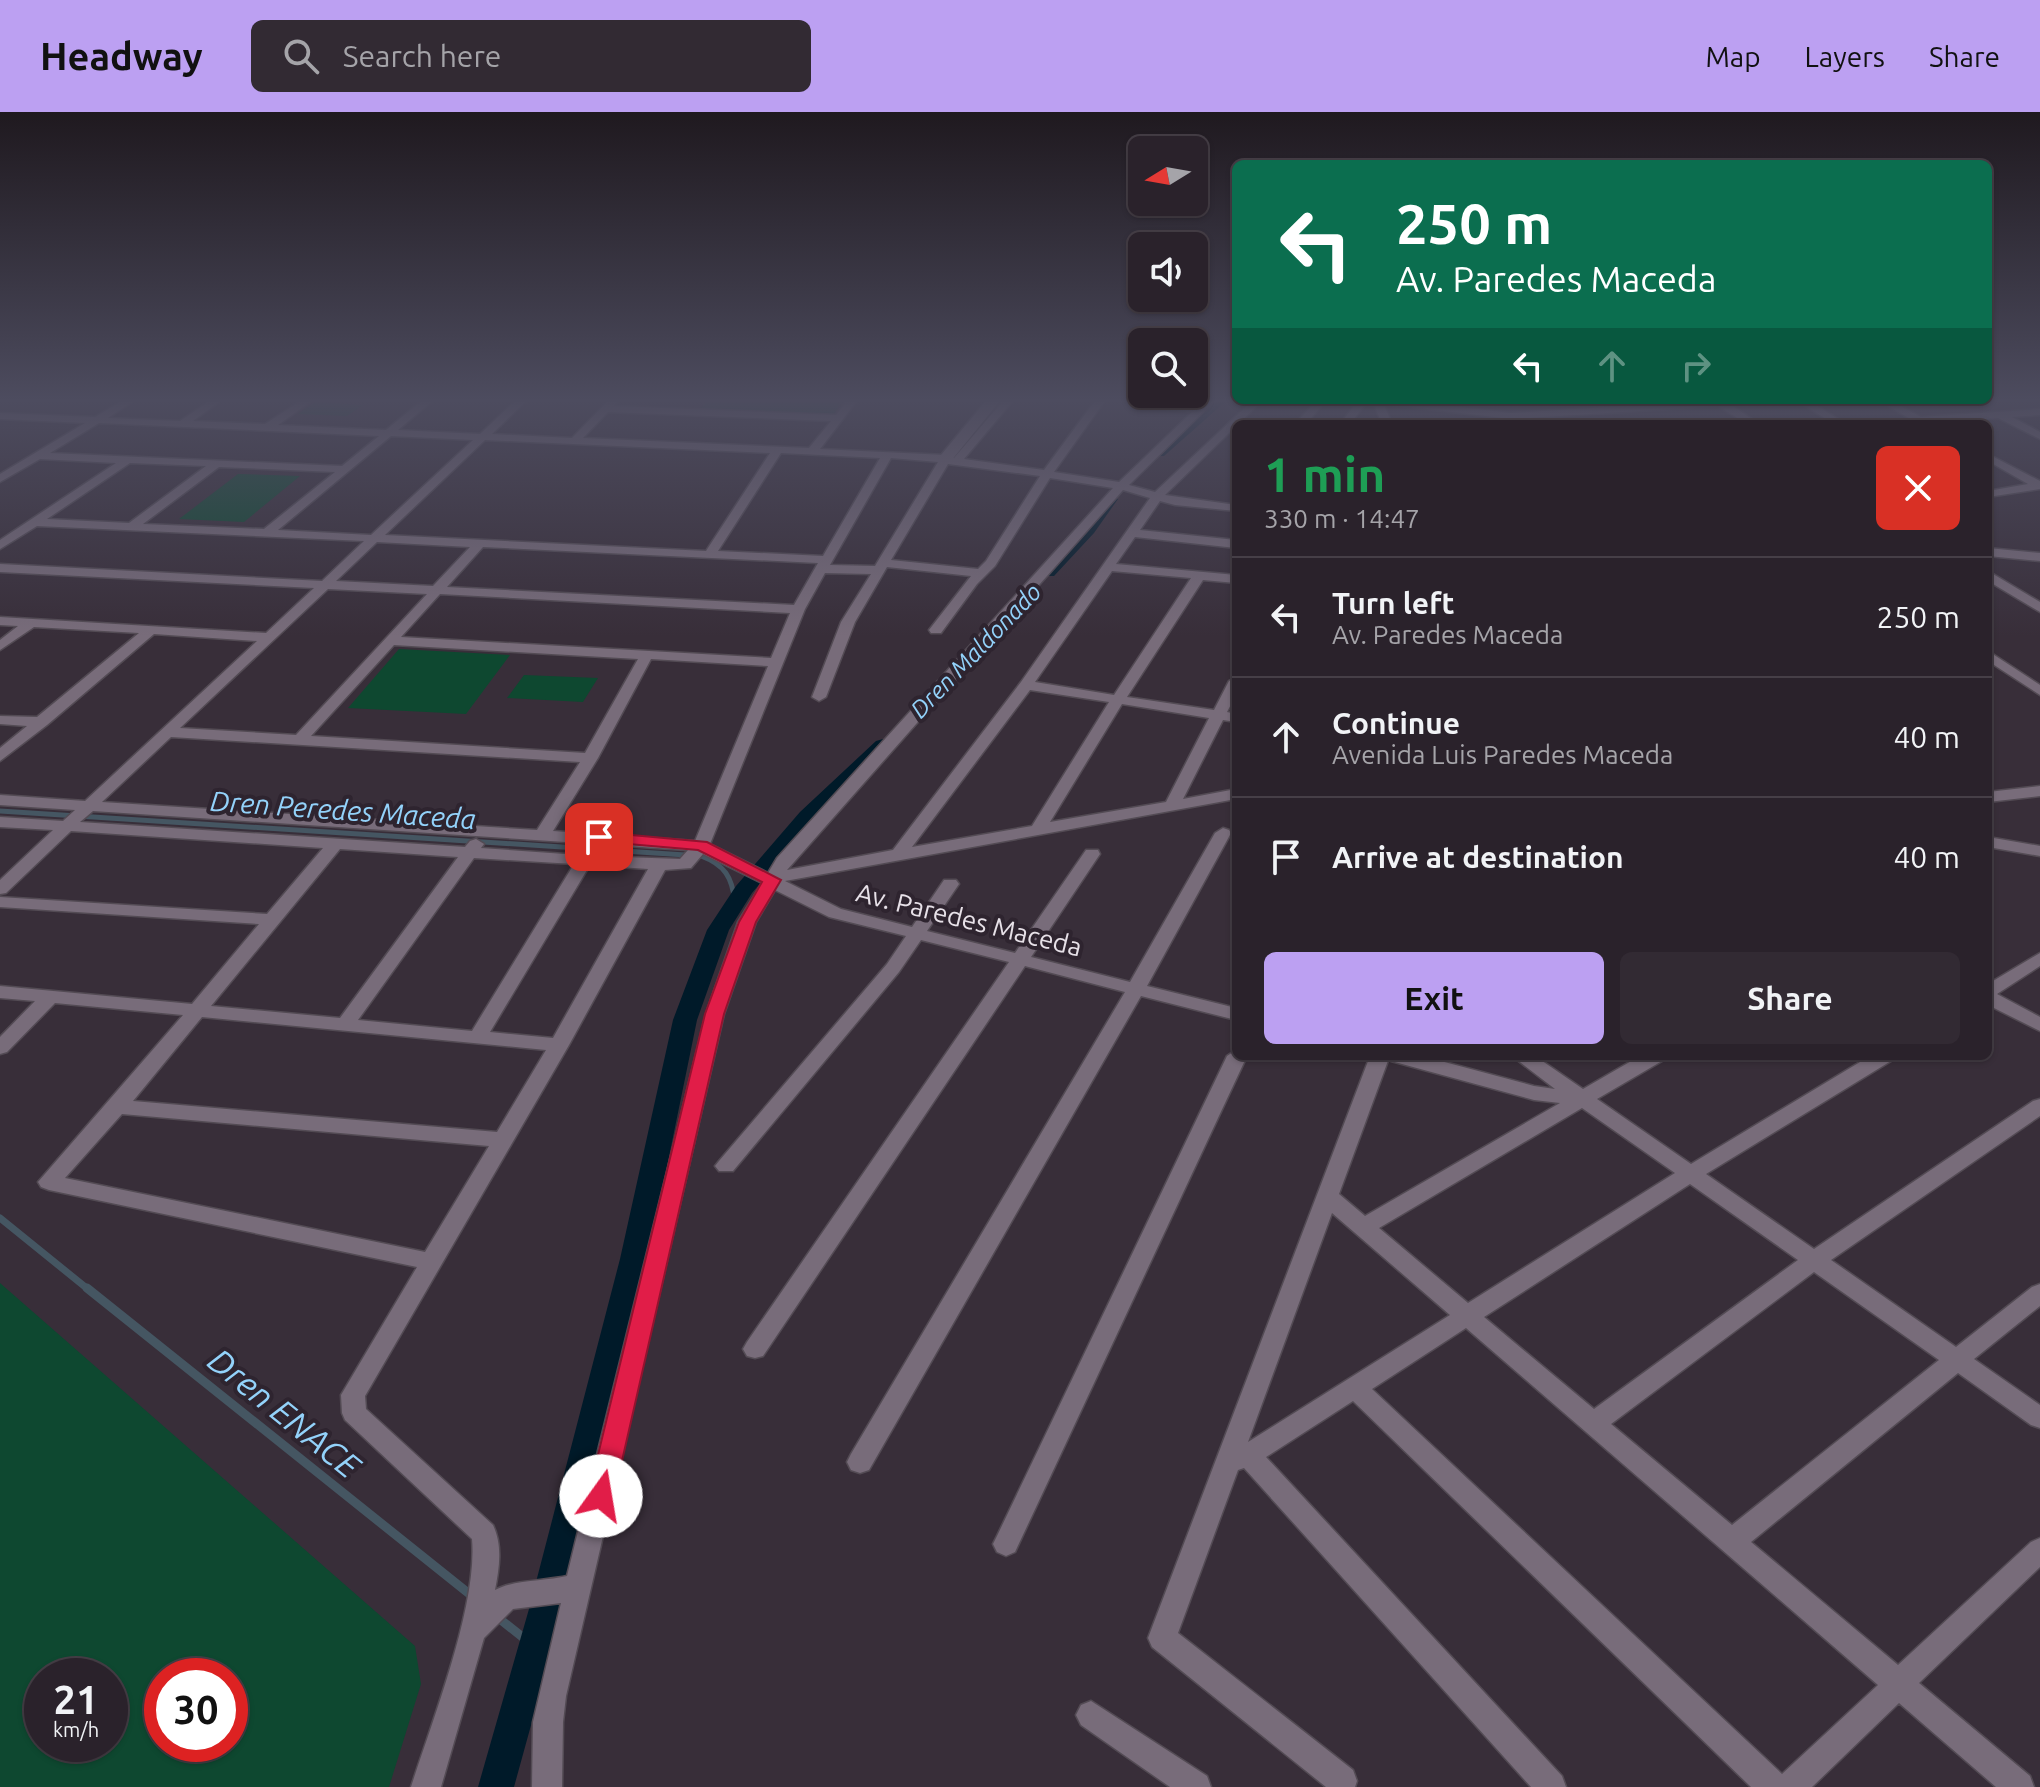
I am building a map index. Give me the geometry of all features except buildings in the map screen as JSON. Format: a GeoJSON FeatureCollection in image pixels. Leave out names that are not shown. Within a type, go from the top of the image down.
{"type":"FeatureCollection","features":[{"type":"Feature","properties":{"kind":"street"},"geometry":{"type":"LineString","coordinates":[[0,545],[97,480]]}},
{"type":"Feature","properties":{"kind":"street"},"geometry":{"type":"LineString","coordinates":[[131,527],[194,480]]}},
{"type":"Feature","properties":{"kind":"street"},"geometry":{"type":"LineString","coordinates":[[266,534],[331,480]]}},
{"type":"Feature","properties":{"kind":"street"},"geometry":{"type":"LineString","coordinates":[[0,889],[435,480]]}},
{"type":"Feature","properties":{"kind":"street"},"geometry":{"type":"LineString","coordinates":[[709,555],[758,480]]}},
{"type":"Feature","properties":{"kind":"street"},"geometry":{"type":"LineString","coordinates":[[0,822],[659,865],[685,864],[701,846],[798,609],[873,480]]}},
{"type":"Feature","properties":{"kind":"street"},"geometry":{"type":"LineString","coordinates":[[819,697],[848,622],[939,480]]}},
{"type":"Feature","properties":{"kind":"street"},"geometry":{"type":"LineString","coordinates":[[936,630],[991,563],[1043,480]]}},
{"type":"Feature","properties":{"kind":"street"},"geometry":{"type":"LineString","coordinates":[[1085,480],[1121,486],[1156,498],[1232,504]]}},
{"type":"Feature","properties":{"kind":"street"},"geometry":{"type":"LineString","coordinates":[[547,1787],[548,1722],[715,1014],[747,922],[783,862],[1127,480]]}},
{"type":"Feature","properties":{"kind":"street"},"geometry":{"type":"LineString","coordinates":[[899,853],[1026,685],[1111,567],[1156,498],[1174,480]]}},
{"type":"Feature","properties":{"kind":"street"},"geometry":{"type":"LineString","coordinates":[[1992,485],[2003,489]]}},
{"type":"Feature","properties":{"kind":"street"},"geometry":{"type":"LineString","coordinates":[[1992,493],[2040,486]]}},
{"type":"Feature","properties":{"kind":"street"},"geometry":{"type":"LineString","coordinates":[[36,522],[709,555],[980,573]]}},
{"type":"Feature","properties":{"kind":"street"},"geometry":{"type":"LineString","coordinates":[[1134,533],[1232,544]]}},
{"type":"Feature","properties":{"kind":"street"},"geometry":{"type":"LineString","coordinates":[[301,739],[480,543]]}},
{"type":"Feature","properties":{"kind":"street"},"geometry":{"type":"LineString","coordinates":[[1992,552],[2040,557]]}},
{"type":"Feature","properties":{"kind":"street"},"geometry":{"type":"LineString","coordinates":[[1111,567],[1232,579]]}},
{"type":"Feature","properties":{"kind":"street"},"geometry":{"type":"LineString","coordinates":[[0,568],[798,609]]}},
{"type":"Feature","properties":{"kind":"street"},"geometry":{"type":"LineString","coordinates":[[1037,830],[1200,575]]}},
{"type":"Feature","properties":{"kind":"street"},"geometry":{"type":"LineString","coordinates":[[1992,578],[2040,608]]}},
{"type":"Feature","properties":{"kind":"street"},"geometry":{"type":"LineString","coordinates":[[0,621],[266,637]]}},
{"type":"Feature","properties":{"kind":"street"},"geometry":{"type":"LineString","coordinates":[[0,634],[24,622]]}},
{"type":"Feature","properties":{"kind":"street"},"geometry":{"type":"LineString","coordinates":[[0,646],[24,622]]}},
{"type":"Feature","properties":{"kind":"street"},"geometry":{"type":"LineString","coordinates":[[0,756],[151,630]]}},
{"type":"Feature","properties":{"kind":"street"},"geometry":{"type":"LineString","coordinates":[[391,641],[775,662]]}},
{"type":"Feature","properties":{"kind":"street"},"geometry":{"type":"LineString","coordinates":[[543,834],[590,758],[647,655]]}},
{"type":"Feature","properties":{"kind":"street"},"geometry":{"type":"LineString","coordinates":[[1992,658],[2040,691]]}},
{"type":"Feature","properties":{"kind":"street"},"geometry":{"type":"LineString","coordinates":[[1026,685],[1232,718]]}},
{"type":"Feature","properties":{"kind":"street"},"geometry":{"type":"LineString","coordinates":[[1172,805],[1232,688]]}},
{"type":"Feature","properties":{"kind":"street"},"geometry":{"type":"LineString","coordinates":[[0,720],[42,722]]}},
{"type":"Feature","properties":{"kind":"street"},"geometry":{"type":"LineString","coordinates":[[166,732],[590,758]]}},
{"type":"Feature","properties":{"kind":"street"},"geometry":{"type":"LineString","coordinates":[[1992,790],[2017,794]]}},
{"type":"Feature","properties":{"kind":"street"},"geometry":{"type":"LineString","coordinates":[[1992,797],[2040,791]]}},
{"type":"Feature","properties":{"kind":"street"},"geometry":{"type":"LineString","coordinates":[[772,880],[798,872],[899,853],[1232,795]]}},
{"type":"Feature","properties":{"kind":"street"},"geometry":{"type":"LineString","coordinates":[[0,800],[701,846]]}},
{"type":"Feature","properties":{"kind":"street"},"geometry":{"type":"LineString","coordinates":[[346,1023],[486,831]]}},
{"type":"Feature","properties":{"kind":"street"},"geometry":{"type":"LineString","coordinates":[[860,1462],[1223,833]]}},
{"type":"Feature","properties":{"kind":"street"},"geometry":{"type":"LineString","coordinates":[[478,1037],[599,837]]}},
{"type":"Feature","properties":{"kind":"street"},"geometry":{"type":"LineString","coordinates":[[336,843],[117,1107],[49,1182],[432,1262]]}},
{"type":"Feature","properties":{"kind":"street"},"geometry":{"type":"LineString","coordinates":[[1992,843],[2040,851]]}},
{"type":"Feature","properties":{"kind":"street","name":"Av. Paredes Maceda"},"geometry":{"type":"LineString","coordinates":[[701,846],[835,913],[1232,1013]]}},
{"type":"Feature","properties":{"kind":"street"},"geometry":{"type":"LineString","coordinates":[[755,1349],[1092,854]]}},
{"type":"Feature","properties":{"kind":"street"},"geometry":{"type":"LineString","coordinates":[[426,1787],[472,1631],[487,1558],[486,1537],[478,1526],[354,1413],[353,1395],[559,1045],[659,865]]}},
{"type":"Feature","properties":{"kind":"street"},"geometry":{"type":"LineString","coordinates":[[726,1166],[893,968],[950,884]]}},
{"type":"Feature","properties":{"kind":"street"},"geometry":{"type":"LineString","coordinates":[[0,902],[274,920]]}},
{"type":"Feature","properties":{"kind":"street"},"geometry":{"type":"LineString","coordinates":[[1992,992],[2040,958]]}},
{"type":"Feature","properties":{"kind":"street"},"geometry":{"type":"LineString","coordinates":[[0,992],[559,1045]]}},
{"type":"Feature","properties":{"kind":"street"},"geometry":{"type":"LineString","coordinates":[[0,1048],[52,995]]}},
{"type":"Feature","properties":{"kind":"street"},"geometry":{"type":"LineString","coordinates":[[1992,997],[2040,1025]]}},
{"type":"Feature","properties":{"kind":"street"},"geometry":{"type":"LineString","coordinates":[[1006,1544],[1235,1060]]}},
{"type":"Feature","properties":{"kind":"street"},"geometry":{"type":"LineString","coordinates":[[1342,1781],[1162,1638],[1238,1459],[1327,1196],[1378,1060]]}},
{"type":"Feature","properties":{"kind":"street"},"geometry":{"type":"LineString","coordinates":[[1412,1060],[1534,1093],[1579,1098]]}},
{"type":"Feature","properties":{"kind":"street"},"geometry":{"type":"LineString","coordinates":[[1440,1068],[1454,1060]]}},
{"type":"Feature","properties":{"kind":"street"},"geometry":{"type":"LineString","coordinates":[[1527,1060],[2040,1418]]}},
{"type":"Feature","properties":{"kind":"street"},"geometry":{"type":"LineString","coordinates":[[1363,1227],[1648,1060]]}},
{"type":"Feature","properties":{"kind":"street"},"geometry":{"type":"LineString","coordinates":[[1238,1459],[1690,1174],[1877,1060]]}},
{"type":"Feature","properties":{"kind":"street"},"geometry":{"type":"LineString","coordinates":[[1592,1424],[1814,1260],[2040,1106]]}},
{"type":"Feature","properties":{"kind":"street"},"geometry":{"type":"LineString","coordinates":[[117,1107],[502,1140]]}},
{"type":"Feature","properties":{"kind":"street"},"geometry":{"type":"LineString","coordinates":[[1327,1196],[2019,1787]]}},
{"type":"Feature","properties":{"kind":"street"},"geometry":{"type":"LineString","coordinates":[[1731,1542],[2040,1293]]}},
{"type":"Feature","properties":{"kind":"street"},"geometry":{"type":"LineString","coordinates":[[1354,1387],[1773,1787]]}},
{"type":"Feature","properties":{"kind":"street"},"geometry":{"type":"LineString","coordinates":[[1238,1459],[1551,1787]]}},
{"type":"Feature","properties":{"kind":"street"},"geometry":{"type":"LineString","coordinates":[[1790,1787],[2040,1550]]}},
{"type":"Feature","properties":{"kind":"street"},"geometry":{"type":"LineString","coordinates":[[472,1631],[507,1597],[539,1595],[580,1586]]}},
{"type":"Feature","properties":{"kind":"street"},"geometry":{"type":"LineString","coordinates":[[1091,1715],[1196,1787]]}},
{"type":"Feature","properties":{"kind":"green space"},"geometry":{"type":"Polygon","coordinates":[[[230,480],[295,480],[244,522],[179,519],[230,480]]]}},
{"type":"Feature","properties":{"kind":"green space"},"geometry":{"type":"Polygon","coordinates":[[[399,649],[510,655],[466,714],[348,708],[399,649]]]}},
{"type":"Feature","properties":{"kind":"green space"},"geometry":{"type":"Polygon","coordinates":[[[524,675],[598,678],[583,702],[507,698],[524,675]]]}},
{"type":"Feature","properties":{"kind":"green space"},"geometry":{"type":"Polygon","coordinates":[[[0,1283],[415,1646],[421,1684],[389,1787],[0,1787],[0,1283]]]}},
{"type":"Feature","properties":{"kind":"waterway","name":"Dren Maldonado"},"geometry":{"type":"LineString","coordinates":[[1049,573],[1089,530],[1111,499]]}},
{"type":"Feature","properties":{"kind":"waterway","name":"Dren Maldonado"},"geometry":{"type":"LineString","coordinates":[[496,1787],[546,1609],[634,1259],[685,1020],[718,930],[743,890],[807,816],[883,745]]}},
{"type":"Feature","properties":{"kind":"waterway","name":"Dren Peredes Maceda"},"geometry":{"type":"LineString","coordinates":[[0,811],[701,856],[716,863],[726,873],[735,902]]}},
{"type":"Feature","properties":{"kind":"waterway","name":"Dren ENACE"},"geometry":{"type":"LineString","coordinates":[[0,1218],[89,1290]]}},
{"type":"Feature","properties":{"kind":"waterway","name":"Dren ENACE"},"geometry":{"type":"LineString","coordinates":[[87,1288],[472,1596]]}},
{"type":"Feature","properties":{"kind":"waterway","name":"Dren ENACE"},"geometry":{"type":"LineString","coordinates":[[496,1616],[535,1647]]}},
{"type":"Feature","properties":{"kind":"route"},"geometry":{"type":"LineString","coordinates":[[599,837],[701,846],[772,880],[747,922],[715,1014],[601,1496]]}}]}
